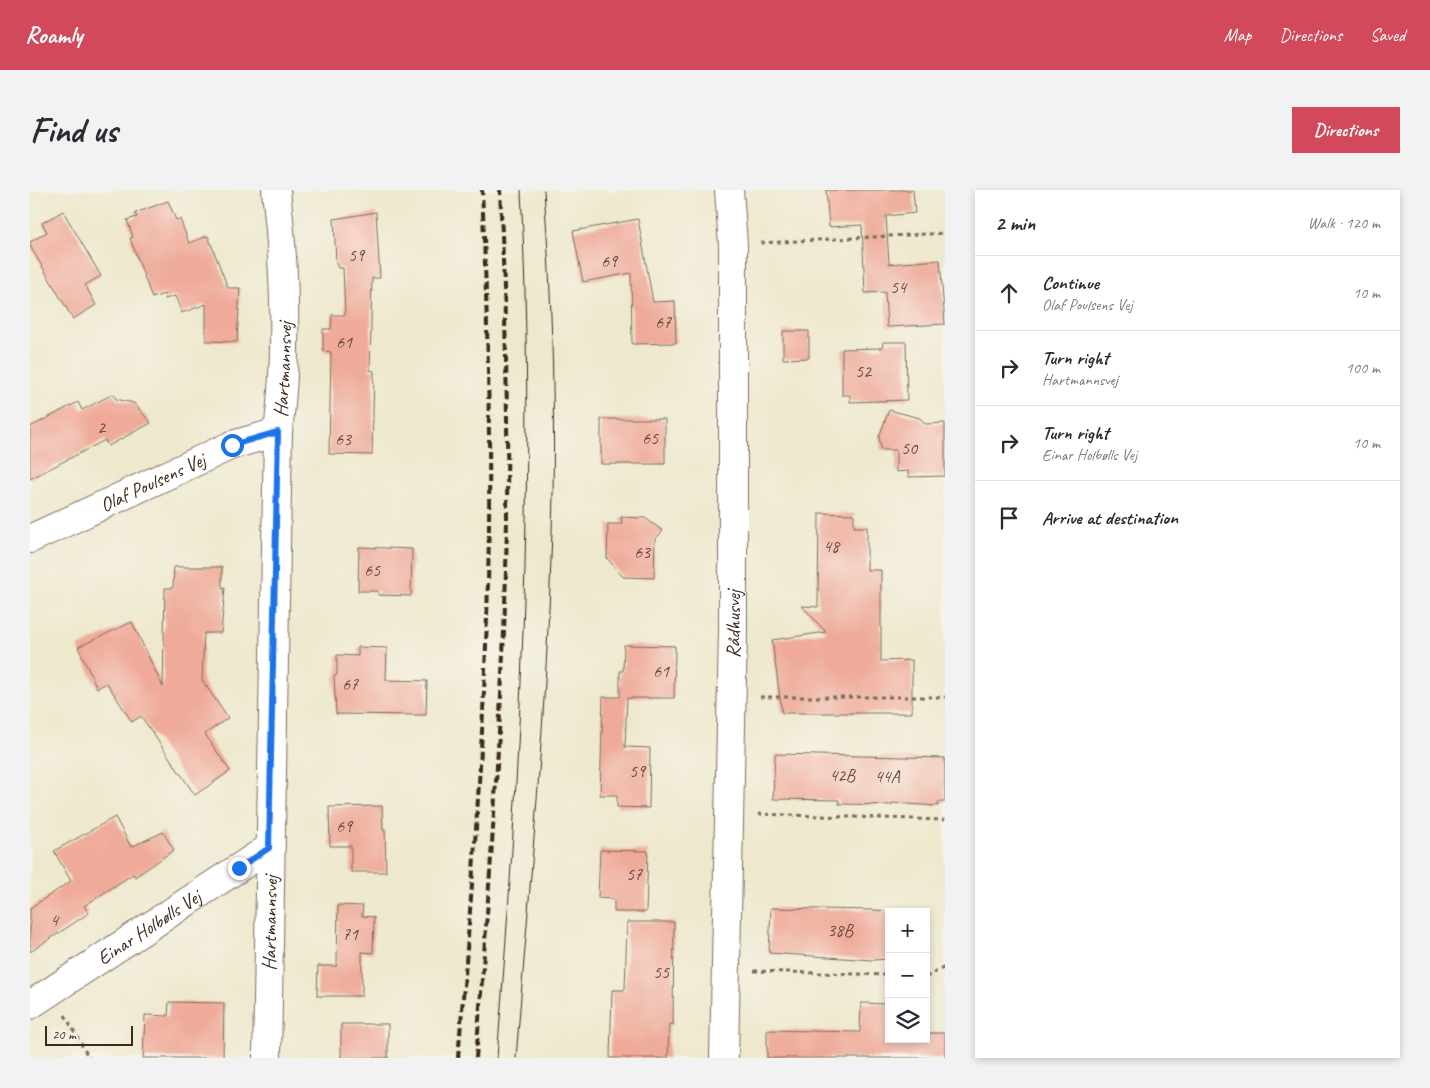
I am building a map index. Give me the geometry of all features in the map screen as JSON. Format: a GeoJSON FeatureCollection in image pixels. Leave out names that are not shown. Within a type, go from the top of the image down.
{"type":"FeatureCollection","features":[{"type":"Feature","properties":{"kind":"street","name":"Hartmannsvej"},"geometry":{"type":"LineString","coordinates":[[267,1058],[269,848],[278,432],[282,398],[283,249],[276,190]]}},
{"type":"Feature","properties":{"kind":"street","name":"Rådhusvej"},"geometry":{"type":"LineString","coordinates":[[724,1058],[732,696],[733,245],[730,190]]}},
{"type":"Feature","properties":{"kind":"street","name":"Olaf Poulsens Vej"},"geometry":{"type":"LineString","coordinates":[[30,539],[232,445],[278,432]]}},
{"type":"Feature","properties":{"kind":"street","name":"Einar Holbølls Vej"},"geometry":{"type":"LineString","coordinates":[[40,998],[269,848]]}},
{"type":"Feature","properties":{"kind":"path"},"geometry":{"type":"LineString","coordinates":[[733,245],[945,233]]}},
{"type":"Feature","properties":{"kind":"path"},"geometry":{"type":"LineString","coordinates":[[732,696],[945,697]]}},
{"type":"Feature","properties":{"kind":"path"},"geometry":{"type":"LineString","coordinates":[[762,814],[945,820]]}},
{"type":"Feature","properties":{"kind":"path"},"geometry":{"type":"LineString","coordinates":[[930,974],[945,967]]}},
{"type":"Feature","properties":{"kind":"path"},"geometry":{"type":"LineString","coordinates":[[762,971],[885,975]]}},
{"type":"Feature","properties":{"kind":"path"},"geometry":{"type":"LineString","coordinates":[[40,998],[89,1058]]}},
{"type":"Feature","properties":{"kind":"building"},"geometry":{"type":"Polygon","coordinates":[[[826,190],[913,190],[915,213],[886,216],[889,264],[940,260],[945,324],[887,327],[885,292],[865,293],[862,225],[829,227],[826,190]]]}},
{"type":"Feature","properties":{"kind":"building"},"geometry":{"type":"Polygon","coordinates":[[[168,201],[176,220],[180,219],[189,243],[208,236],[228,288],[240,288],[237,342],[206,341],[206,304],[182,313],[175,296],[165,299],[164,294],[152,298],[130,238],[133,237],[127,220],[137,217],[135,213],[168,201]]]}},
{"type":"Feature","properties":{"kind":"building"},"geometry":{"type":"Polygon","coordinates":[[[63,211],[101,276],[85,285],[96,305],[73,319],[30,246],[30,242],[47,232],[42,223],[63,211]]]}},
{"type":"Feature","properties":{"kind":"building"},"geometry":{"type":"Polygon","coordinates":[[[376,212],[380,278],[372,278],[370,370],[374,371],[372,455],[329,454],[331,352],[323,351],[323,329],[331,329],[332,315],[345,315],[343,268],[338,268],[336,263],[334,219],[376,212]]]}},
{"type":"Feature","properties":{"kind":"building"},"geometry":{"type":"Polygon","coordinates":[[[638,219],[653,302],[675,301],[676,343],[632,344],[631,273],[583,282],[573,231],[638,219]]]}},
{"type":"Feature","properties":{"kind":"building"},"geometry":{"type":"Polygon","coordinates":[[[783,331],[809,331],[809,358],[783,359],[783,331]]]}},
{"type":"Feature","properties":{"kind":"building"},"geometry":{"type":"Polygon","coordinates":[[[883,342],[906,342],[907,400],[850,402],[850,395],[842,395],[842,349],[882,348],[883,342]]]}},
{"type":"Feature","properties":{"kind":"building"},"geometry":{"type":"Polygon","coordinates":[[[113,394],[116,399],[134,403],[151,423],[108,446],[105,440],[30,479],[30,427],[78,402],[82,410],[113,394]]]}},
{"type":"Feature","properties":{"kind":"building"},"geometry":{"type":"Polygon","coordinates":[[[889,410],[920,418],[925,424],[945,423],[945,476],[909,477],[908,471],[896,472],[896,450],[881,450],[879,437],[889,410]]]}},
{"type":"Feature","properties":{"kind":"building"},"geometry":{"type":"Polygon","coordinates":[[[601,419],[665,419],[665,464],[601,464],[601,419]]]}},
{"type":"Feature","properties":{"kind":"building"},"geometry":{"type":"Polygon","coordinates":[[[819,513],[854,514],[854,527],[867,527],[867,570],[881,570],[881,661],[912,660],[912,713],[782,713],[772,640],[826,632],[802,606],[818,607],[819,513]]]}},
{"type":"Feature","properties":{"kind":"building"},"geometry":{"type":"Polygon","coordinates":[[[621,517],[645,518],[663,531],[655,539],[654,578],[623,577],[607,558],[608,524],[622,524],[621,517]]]}},
{"type":"Feature","properties":{"kind":"building"},"geometry":{"type":"Polygon","coordinates":[[[359,547],[412,549],[411,596],[378,595],[378,591],[358,591],[359,547]]]}},
{"type":"Feature","properties":{"kind":"building"},"geometry":{"type":"Polygon","coordinates":[[[174,567],[222,567],[222,589],[225,588],[221,633],[204,633],[202,680],[228,718],[205,734],[230,771],[195,795],[141,716],[132,722],[107,683],[97,688],[78,647],[132,622],[163,687],[165,588],[173,588],[174,567]]]}},
{"type":"Feature","properties":{"kind":"building"},"geometry":{"type":"Polygon","coordinates":[[[624,645],[675,646],[674,698],[627,698],[625,747],[650,748],[649,808],[617,807],[617,795],[600,795],[603,697],[620,697],[620,671],[623,671],[624,645]]]}},
{"type":"Feature","properties":{"kind":"building"},"geometry":{"type":"Polygon","coordinates":[[[358,647],[387,648],[386,680],[427,681],[426,715],[336,714],[334,676],[337,675],[337,655],[358,656],[358,647]]]}},
{"type":"Feature","properties":{"kind":"building"},"geometry":{"type":"Polygon","coordinates":[[[775,754],[945,758],[945,802],[938,802],[938,806],[892,803],[892,805],[839,804],[839,800],[773,799],[775,754]]]}},
{"type":"Feature","properties":{"kind":"building"},"geometry":{"type":"Polygon","coordinates":[[[382,806],[383,830],[385,830],[386,872],[351,872],[351,846],[330,846],[329,807],[382,806]]]}},
{"type":"Feature","properties":{"kind":"building"},"geometry":{"type":"Polygon","coordinates":[[[115,817],[131,847],[163,832],[174,850],[135,877],[133,874],[84,906],[89,913],[30,952],[30,908],[71,881],[54,851],[115,817]]]}},
{"type":"Feature","properties":{"kind":"building"},"geometry":{"type":"Polygon","coordinates":[[[600,850],[648,851],[646,912],[614,912],[614,899],[598,898],[600,850]]]}},
{"type":"Feature","properties":{"kind":"building"},"geometry":{"type":"Polygon","coordinates":[[[338,905],[363,906],[362,916],[374,917],[373,953],[362,952],[362,996],[317,996],[318,966],[337,966],[338,905]]]}},
{"type":"Feature","properties":{"kind":"building"},"geometry":{"type":"Polygon","coordinates":[[[771,908],[885,911],[885,959],[872,960],[769,953],[771,908]]]}},
{"type":"Feature","properties":{"kind":"building"},"geometry":{"type":"Polygon","coordinates":[[[627,922],[674,922],[673,1025],[669,1024],[668,1058],[610,1058],[612,990],[625,990],[627,922]]]}},
{"type":"Feature","properties":{"kind":"building"},"geometry":{"type":"Polygon","coordinates":[[[169,1002],[224,1003],[223,1058],[143,1058],[145,1015],[168,1016],[169,1002]]]}},
{"type":"Feature","properties":{"kind":"building"},"geometry":{"type":"Polygon","coordinates":[[[861,1003],[885,1004],[885,1043],[930,1043],[930,1033],[945,1033],[945,1058],[767,1058],[767,1030],[860,1032],[861,1003]]]}},
{"type":"Feature","properties":{"kind":"building"},"geometry":{"type":"Polygon","coordinates":[[[341,1024],[388,1024],[388,1058],[341,1058],[341,1024]]]}},
{"type":"Feature","properties":{"kind":"tram line"},"geometry":{"type":"LineString","coordinates":[[497,1058],[519,733],[526,516],[527,407],[521,190]]}},
{"type":"Feature","properties":{"kind":"tram line"},"geometry":{"type":"LineString","coordinates":[[516,1058],[542,729],[550,597],[554,446],[549,275],[544,190]]}},
{"type":"Feature","properties":{"kind":"railway"},"geometry":{"type":"LineString","coordinates":[[458,1058],[478,792],[488,593],[489,400],[482,190]]}},
{"type":"Feature","properties":{"kind":"railway"},"geometry":{"type":"LineString","coordinates":[[476,1058],[502,685],[506,576],[507,410],[500,190]]}},
{"type":"Feature","properties":{"kind":"route"},"geometry":{"type":"LineString","coordinates":[[232,445],[278,432],[269,848],[239,868]]}}]}
